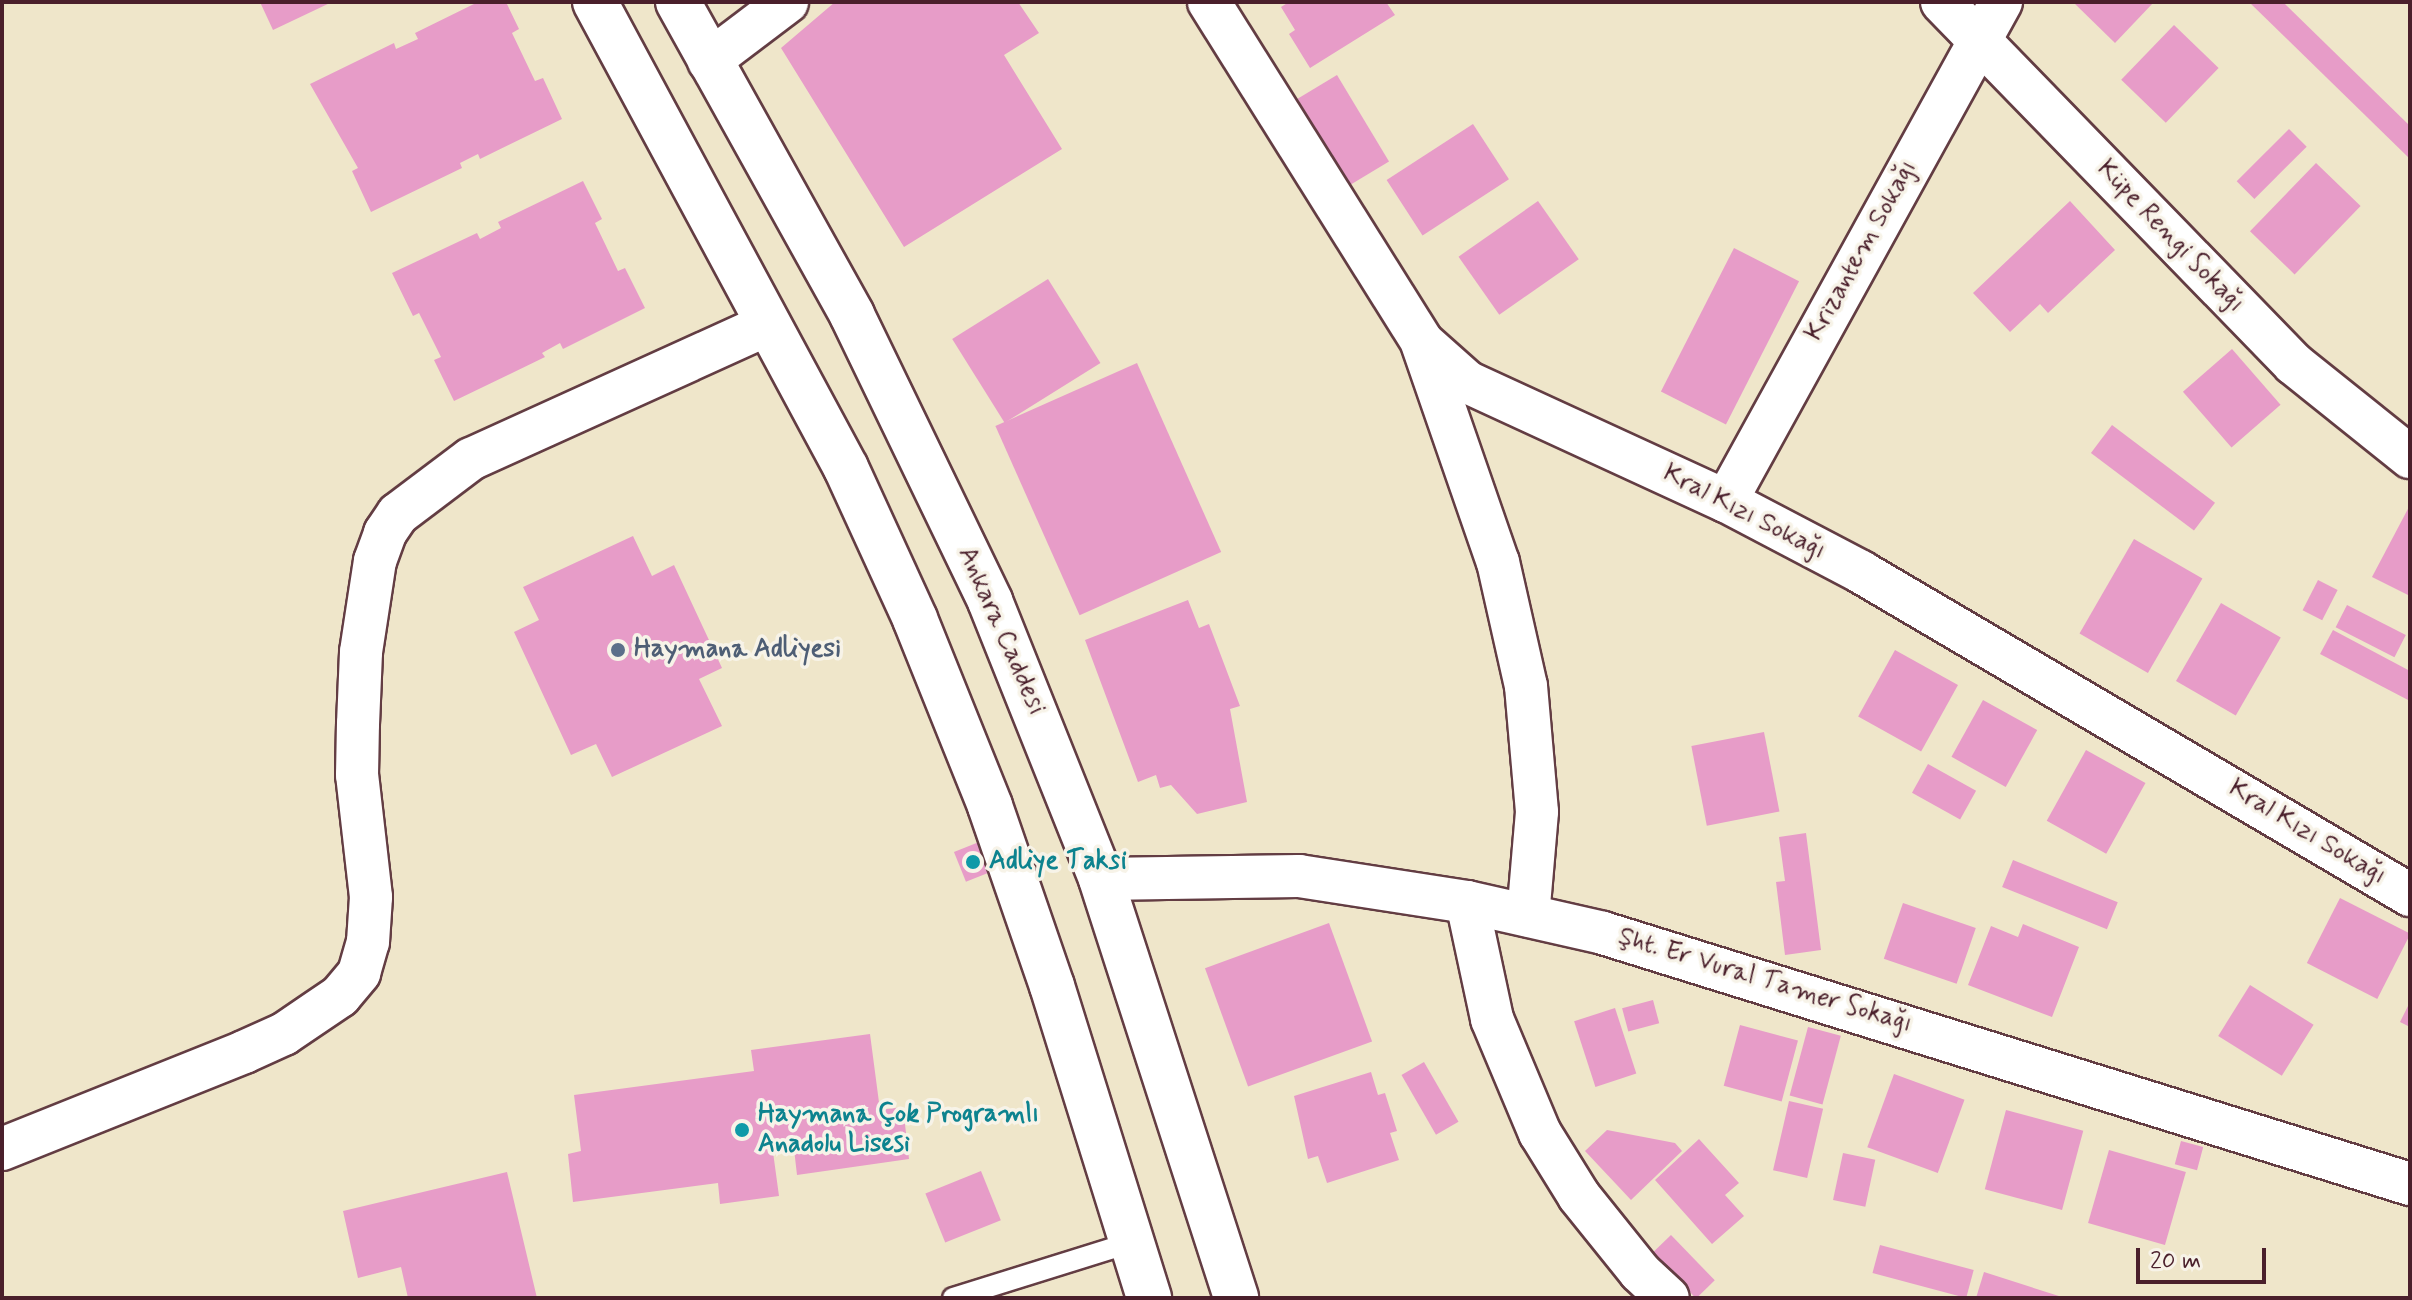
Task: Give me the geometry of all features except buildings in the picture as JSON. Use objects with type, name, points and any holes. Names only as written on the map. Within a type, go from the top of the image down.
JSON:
[{"type":"main road","points":[[595,2],[846,468],[915,619],[990,806],[1149,1298]]},
{"type":"main road","name":"Ankara Caddesi","points":[[678,2],[852,315],[990,601],[1101,879],[1236,1298]]},
{"type":"street","points":[[709,61],[787,2]]},
{"type":"street","name":"Kral Kızı Sokağı","points":[[1209,2],[1422,342],[1467,382],[1726,501],[1861,572],[2103,711],[2410,895]]},
{"type":"street","name":"Küpe Rengi Sokağı","points":[[1942,2],[2294,364],[2410,457]]},
{"type":"street","name":"Krizantem Sokağı","points":[[1726,501],[1977,39],[2001,2]]},
{"type":"street","points":[[2,1149],[271,1040],[340,996],[359,973],[368,942],[371,897],[357,775],[361,652],[375,561],[385,533],[398,514],[471,459],[769,324]]},
{"type":"street","points":[[1422,342],[1498,562],[1526,686],[1537,812],[1528,916]]},
{"type":"street","name":"Şht. Er Vural Tamer Sokağı","points":[[1101,879],[1299,876],[1467,902],[1528,916],[1757,977],[2410,1184]]},
{"type":"street","points":[[1467,902],[1492,1019],[1540,1133],[1579,1196],[1640,1272],[1668,1298]]},
{"type":"lane","points":[[953,1298],[1133,1242]]},
{"type":"place","name":"Haymana Adliyesi","points":[[618,650]]},
{"type":"place","name":"Adliye Taksi","points":[[973,862]]},
{"type":"place","name":"Haymana Çok Programlı Anadolu Lisesi","points":[[742,1130]]}]
